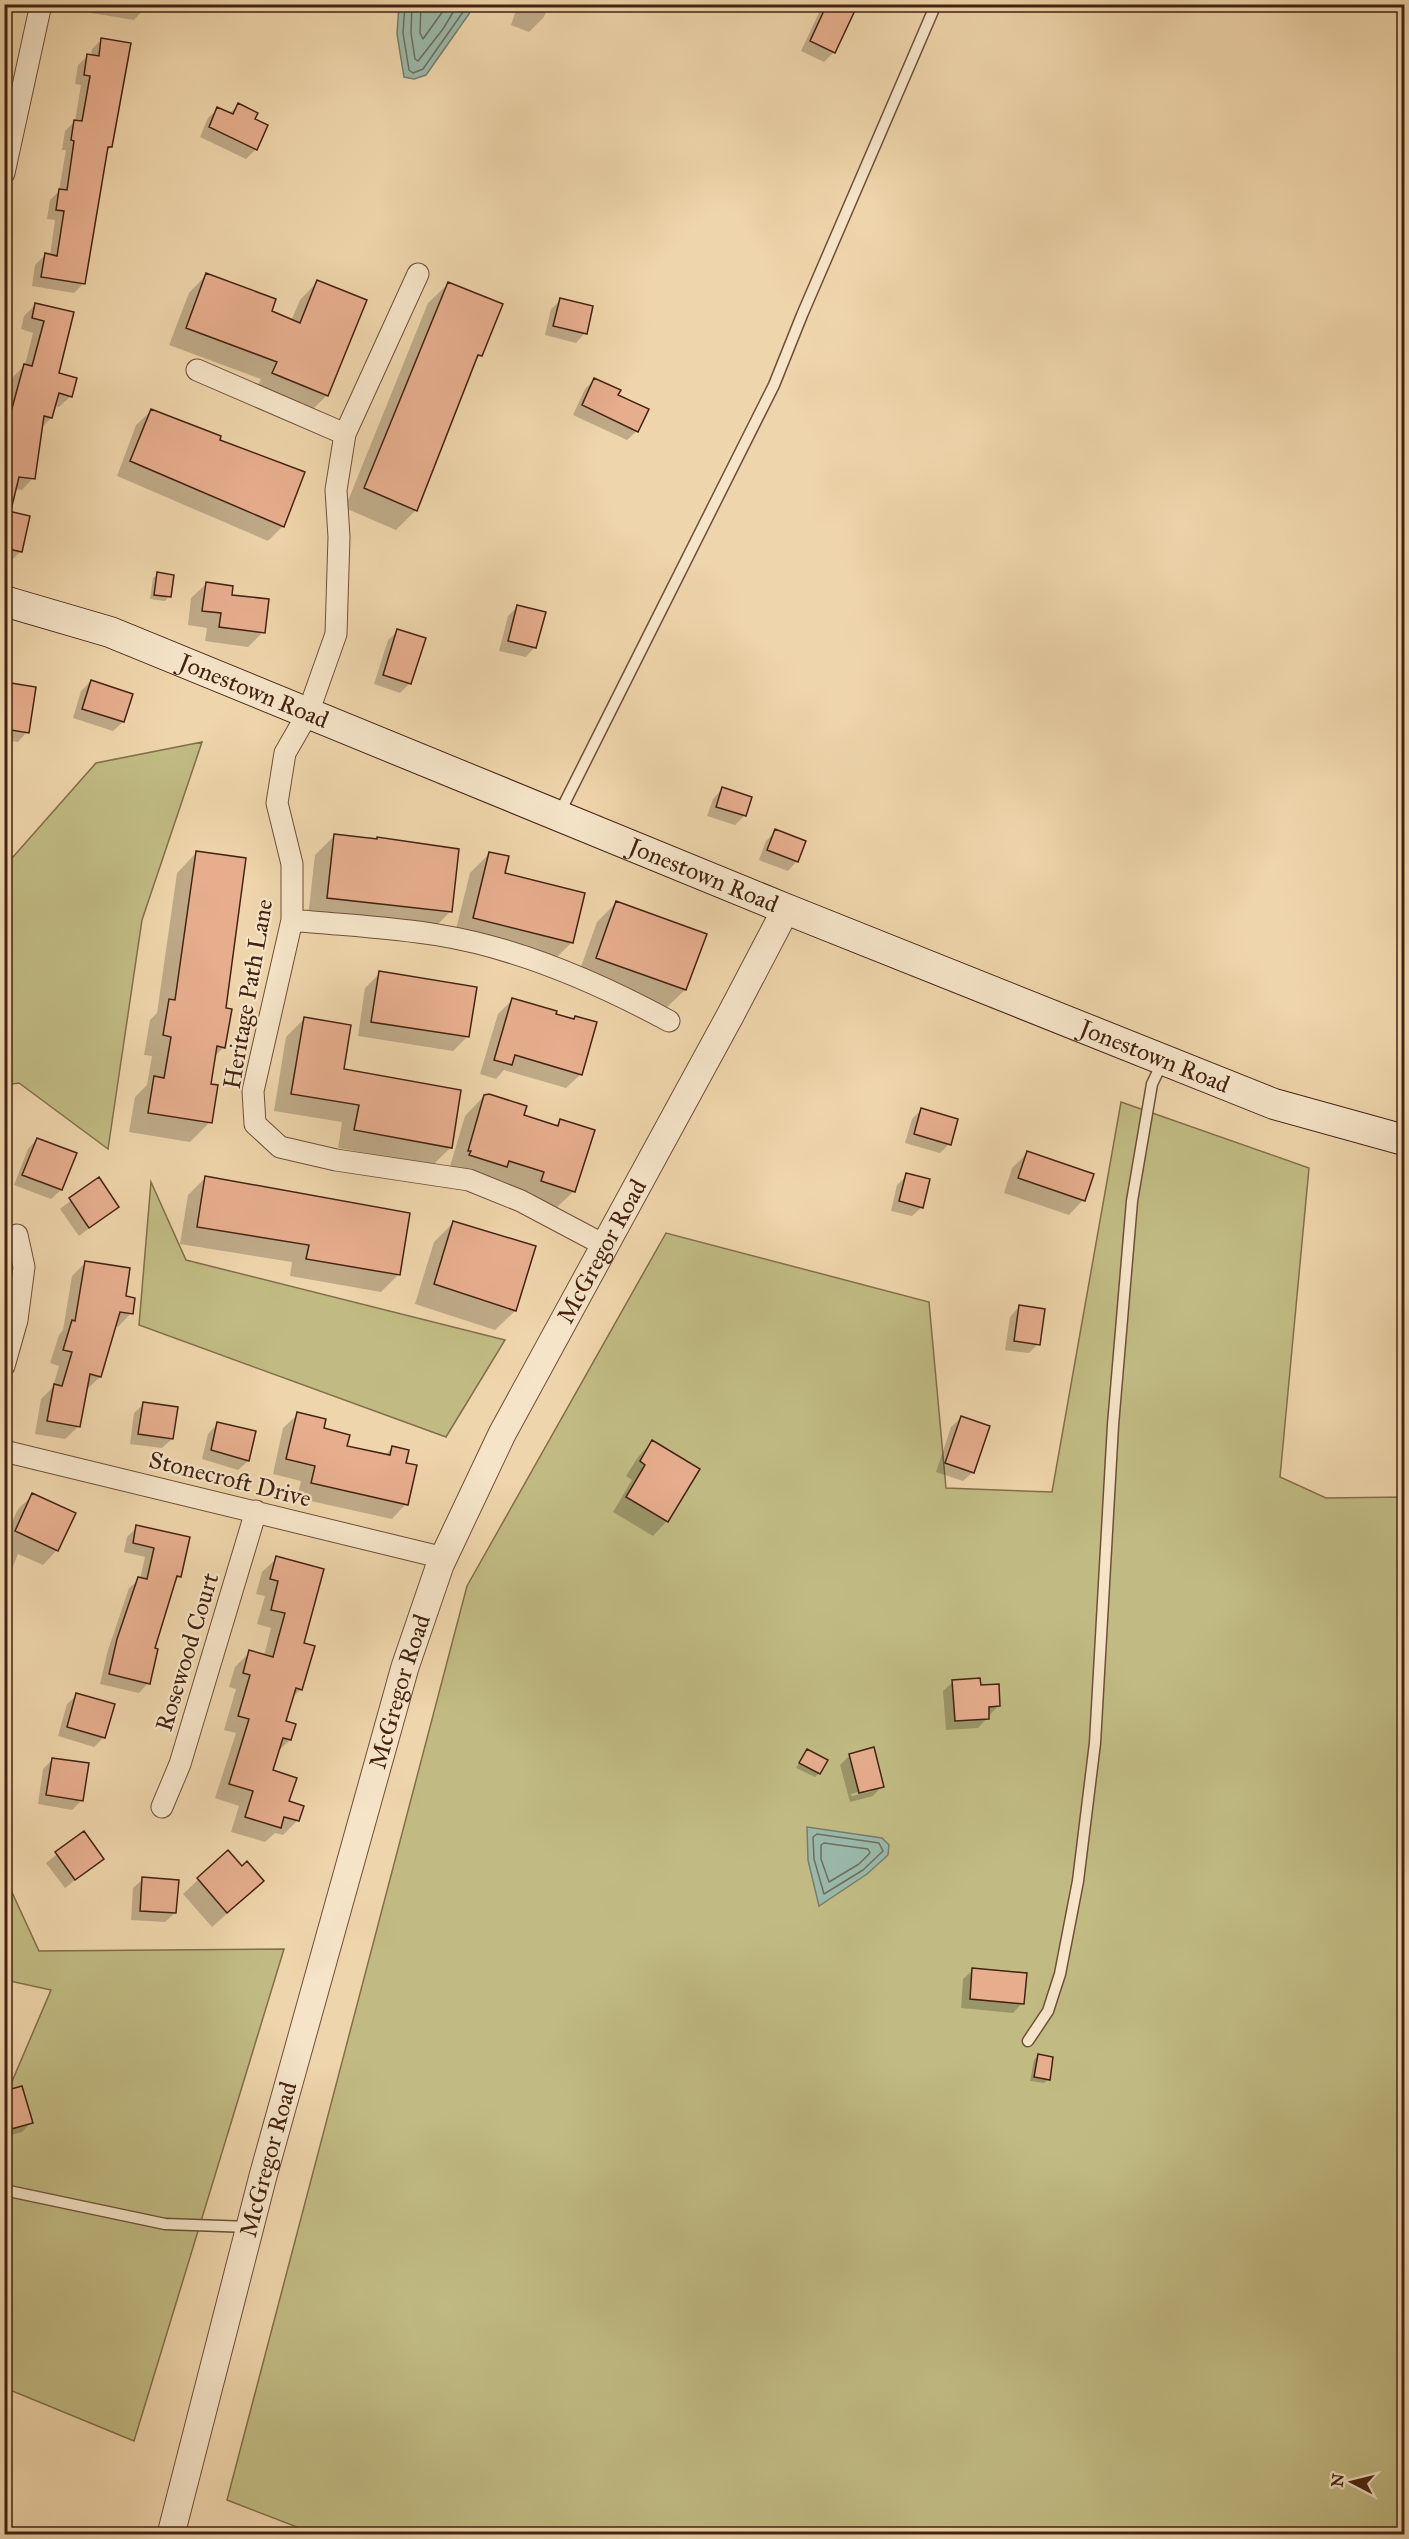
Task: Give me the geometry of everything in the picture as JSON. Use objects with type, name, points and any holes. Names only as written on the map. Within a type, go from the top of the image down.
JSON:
[{"type":"main road","name":"Jonestown Road","points":[[4,601],[110,632],[786,909],[1274,1104],[1404,1140]]},
{"type":"street","points":[[4,173],[12,108],[41,4]]},
{"type":"street","name":"Heritage Path Lane","points":[[418,274],[345,434],[336,490],[339,537],[336,634],[308,713],[285,753],[277,803],[292,864],[292,920],[253,1091],[255,1125],[280,1147],[336,1160],[469,1180],[521,1201],[604,1245]]},
{"type":"street","points":[[197,370],[345,434]]},
{"type":"street","name":"McGregor Road","points":[[171,2535],[250,2227],[405,1667],[444,1558],[502,1434],[786,909]]},
{"type":"street","points":[[292,920],[439,935],[536,960],[632,1001],[669,1021]]},
{"type":"street","points":[[4,1366],[18,1320],[24,1267],[17,1235]]},
{"type":"street","name":"Stonecroft Drive","points":[[4,1451],[444,1558]]},
{"type":"street","name":"Rosewood Court","points":[[162,1806],[180,1764],[256,1511]]},
{"type":"lane","points":[[558,814],[774,385],[936,4]]},
{"type":"lane","points":[[1028,2041],[1048,2011],[1060,1974],[1078,1881],[1095,1743],[1113,1425],[1132,1201],[1152,1084],[1163,1060]]},
{"type":"lane","points":[[4,2190],[165,2224],[250,2227]]},
{"type":"shaded area","points":[[202,742],[142,920],[108,1149],[19,1083],[5,1085],[5,866],[96,763]]},
{"type":"shaded area","points":[[1121,1102],[1309,1168],[1280,1477],[1326,1498],[1404,1497],[1404,2534],[315,2534],[227,2500],[467,1586],[666,1233],[929,1302],[946,1488],[1052,1492]]},
{"type":"shaded area","points":[[151,1182],[186,1260],[505,1340],[446,1437],[139,1325]]},
{"type":"shaded area","points":[[4,1875],[39,1951],[284,1949],[134,2441],[5,2388],[5,2098],[51,1990],[5,1980]]},
{"type":"water","points":[[399,5],[472,5],[469,14],[426,75],[414,79],[404,77],[397,34]]},
{"type":"water","points":[[807,1827],[882,1838],[889,1845],[888,1855],[867,1874],[819,1906],[808,1860]]},
{"type":"building","points":[[827,4],[858,4],[835,53],[810,41]]},
{"type":"building","points":[[101,38],[131,43],[112,147],[108,147],[85,284],[41,277],[45,253],[57,256],[64,211],[56,210],[59,189],[67,190],[74,141],[71,140],[74,120],[82,121],[90,76],[84,75],[87,54],[99,56]]},
{"type":"building","points":[[238,103],[258,113],[255,119],[268,125],[257,150],[209,127],[217,107],[233,114]]},
{"type":"building","points":[[206,273],[276,299],[272,311],[300,323],[317,280],[367,300],[328,396],[272,373],[277,362],[186,328]]},
{"type":"building","points":[[448,282],[503,304],[482,356],[478,355],[417,511],[364,488]]},
{"type":"building","points":[[560,298],[593,306],[587,334],[553,326]]},
{"type":"building","points":[[35,303],[74,312],[59,373],[77,378],[72,397],[59,393],[52,418],[44,416],[35,479],[19,477],[11,510],[4,509],[5,434],[24,364],[32,366],[44,321],[32,318]]},
{"type":"building","points":[[594,378],[621,390],[618,395],[649,409],[638,432],[582,405]]},
{"type":"building","points":[[151,409],[221,436],[220,440],[305,472],[284,527],[130,461]]},
{"type":"building","points":[[4,510],[30,516],[22,552],[4,548]]},
{"type":"building","points":[[157,572],[174,575],[171,597],[154,595]]},
{"type":"building","points":[[206,582],[233,586],[232,595],[269,599],[265,633],[219,627],[221,613],[202,611]]},
{"type":"building","points":[[517,605],[546,612],[536,648],[508,641]]},
{"type":"building","points":[[397,629],[426,638],[411,684],[383,675]]},
{"type":"building","points":[[91,680],[133,694],[124,722],[82,709]]},
{"type":"building","points":[[11,683],[36,687],[29,733],[4,729]]},
{"type":"building","points":[[722,787],[752,797],[746,816],[716,807]]},
{"type":"building","points":[[775,829],[806,841],[798,862],[767,850]]},
{"type":"building","points":[[334,834],[377,839],[377,837],[459,849],[452,912],[327,898]]},
{"type":"building","points":[[196,851],[246,858],[226,1008],[232,1009],[225,1048],[217,1046],[211,1084],[218,1085],[212,1123],[148,1113],[154,1076],[164,1078],[171,1037],[163,1035],[169,999],[175,1000]]},
{"type":"building","points":[[489,852],[509,856],[505,873],[585,893],[573,943],[473,918]]},
{"type":"building","points":[[616,901],[707,934],[686,990],[596,958]]},
{"type":"building","points":[[379,971],[477,987],[469,1037],[371,1022]]},
{"type":"building","points":[[512,998],[557,1011],[556,1014],[597,1022],[582,1075],[515,1055],[512,1065],[494,1060]]},
{"type":"building","points":[[304,1017],[351,1025],[344,1069],[461,1090],[452,1148],[354,1130],[359,1105],[291,1094]]},
{"type":"building","points":[[489,1094],[527,1106],[524,1115],[558,1126],[560,1119],[595,1130],[575,1192],[541,1181],[544,1172],[509,1161],[507,1167],[469,1155],[471,1151],[468,1151],[484,1095]]},
{"type":"building","points":[[921,1108],[958,1119],[951,1145],[914,1134]]},
{"type":"building","points":[[37,1138],[77,1153],[62,1190],[22,1175]]},
{"type":"building","points":[[1027,1151],[1094,1174],[1085,1201],[1018,1178]]},
{"type":"building","points":[[906,1173],[930,1179],[923,1208],[899,1201]]},
{"type":"building","points":[[205,1176],[410,1213],[400,1275],[306,1259],[309,1245],[197,1227]]},
{"type":"building","points":[[99,1177],[119,1207],[89,1228],[69,1198]]},
{"type":"building","points":[[453,1221],[536,1246],[516,1311],[434,1284]]},
{"type":"building","points":[[85,1261],[130,1268],[126,1296],[135,1298],[133,1314],[120,1312],[101,1377],[90,1374],[80,1427],[47,1421],[54,1384],[62,1386],[72,1352],[63,1350],[72,1320],[75,1321]]},
{"type":"building","points":[[1019,1305],[1045,1309],[1040,1345],[1014,1341]]},
{"type":"building","points":[[143,1402],[178,1407],[173,1439],[138,1434]]},
{"type":"building","points":[[297,1412],[326,1419],[324,1428],[350,1435],[347,1446],[390,1455],[392,1446],[409,1450],[406,1463],[417,1465],[408,1505],[311,1483],[315,1466],[286,1459]]},
{"type":"building","points":[[961,1416],[990,1426],[974,1473],[945,1463]]},
{"type":"building","points":[[217,1422],[256,1431],[249,1461],[211,1450]]},
{"type":"building","points":[[652,1440],[700,1469],[668,1522],[626,1497],[645,1465],[640,1461]]},
{"type":"building","points":[[32,1493],[76,1513],[58,1551],[15,1531]]},
{"type":"building","points":[[136,1525],[190,1537],[181,1577],[177,1576],[155,1648],[158,1649],[150,1684],[109,1674],[117,1639],[138,1577],[147,1579],[154,1548],[133,1543]]},
{"type":"building","points":[[276,1556],[324,1569],[304,1643],[315,1646],[302,1690],[296,1688],[286,1721],[296,1724],[291,1740],[283,1738],[273,1770],[297,1778],[289,1801],[304,1806],[299,1821],[284,1817],[281,1828],[245,1817],[253,1791],[229,1784],[249,1719],[238,1716],[250,1675],[243,1673],[249,1650],[273,1657],[285,1613],[271,1610],[278,1581],[270,1579]]},
{"type":"building","points":[[980,1678],[981,1685],[999,1684],[1000,1706],[989,1707],[989,1719],[955,1721],[952,1680]]},
{"type":"building","points":[[76,1693],[115,1704],[105,1738],[67,1727]]},
{"type":"building","points":[[874,1747],[884,1787],[859,1793],[849,1754]]},
{"type":"building","points":[[807,1749],[828,1760],[820,1774],[799,1763]]},
{"type":"building","points":[[52,1758],[89,1763],[83,1801],[46,1795]]},
{"type":"building","points":[[84,1831],[104,1859],[75,1880],[55,1852]]},
{"type":"building","points":[[228,1850],[242,1866],[247,1861],[264,1881],[227,1913],[197,1878]]},
{"type":"building","points":[[142,1877],[179,1880],[176,1913],[140,1911]]},
{"type":"building","points":[[972,1968],[1027,1973],[1024,2004],[970,1999]]},
{"type":"building","points":[[1038,2054],[1053,2057],[1050,2080],[1034,2077]]},
{"type":"building","points":[[22,2086],[33,2123],[4,2131],[4,2091]]}]
